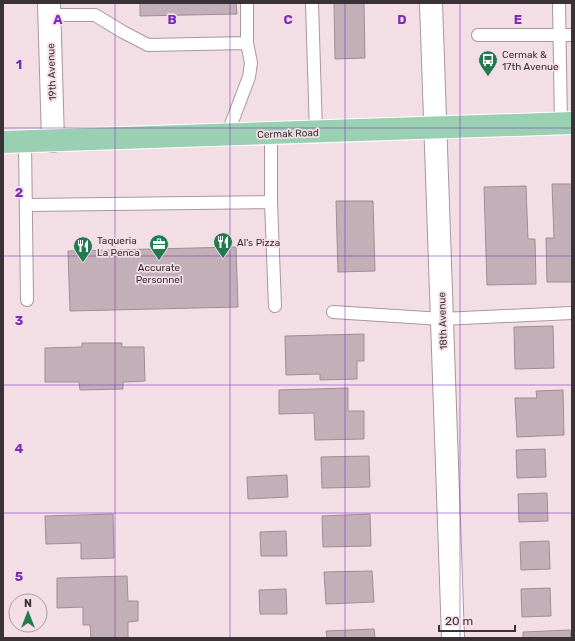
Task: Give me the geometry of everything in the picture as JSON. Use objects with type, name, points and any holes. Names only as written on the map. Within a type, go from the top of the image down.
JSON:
[{"type":"main road","name":"Cermak Road","points":[[3,142],[566,123]]},
{"type":"street","name":"18th Avenue","points":[[431,3],[453,638]]},
{"type":"street","name":"19th Avenue","points":[[50,9],[53,141]]},
{"type":"lane","points":[[227,135],[249,77],[251,63],[247,43],[247,3]]},
{"type":"lane","points":[[312,3],[316,132]]},
{"type":"lane","points":[[559,3],[566,123]]},
{"type":"lane","points":[[50,9],[95,15],[148,45],[247,43]]},
{"type":"lane","points":[[478,35],[572,35]]},
{"type":"lane","points":[[271,134],[271,202],[275,306]]},
{"type":"lane","points":[[25,142],[27,300]]},
{"type":"lane","points":[[26,205],[271,202]]},
{"type":"lane","points":[[332,312],[442,319],[572,313]]},
{"type":"building","points":[[140,3],[236,3],[237,14],[140,16]]},
{"type":"building","points":[[334,3],[364,3],[365,58],[335,59]]},
{"type":"building","points":[[552,184],[572,184],[572,282],[547,282],[546,238],[554,238]]},
{"type":"building","points":[[526,186],[528,239],[535,239],[536,284],[487,285],[484,187]]},
{"type":"building","points":[[336,201],[373,201],[375,271],[338,272]]},
{"type":"building","points":[[236,247],[238,307],[70,311],[68,251]]},
{"type":"building","points":[[553,326],[554,368],[515,369],[514,327]]},
{"type":"building","points":[[364,334],[364,361],[357,361],[357,379],[320,380],[320,374],[286,375],[285,336]]},
{"type":"building","points":[[82,343],[122,343],[122,347],[144,347],[145,381],[123,382],[123,389],[80,390],[79,382],[45,382],[45,348],[82,347]]},
{"type":"building","points":[[348,388],[348,411],[364,411],[364,439],[315,440],[314,413],[279,414],[279,390]]},
{"type":"building","points":[[563,390],[564,435],[517,437],[515,398],[537,398],[536,391]]},
{"type":"building","points":[[545,449],[546,477],[517,478],[516,450]]},
{"type":"building","points":[[369,456],[370,487],[322,488],[321,457]]},
{"type":"building","points":[[287,475],[288,497],[248,499],[247,477]]},
{"type":"building","points":[[547,493],[548,521],[519,522],[518,494]]},
{"type":"building","points":[[113,514],[114,558],[81,559],[81,543],[46,544],[45,516]]},
{"type":"building","points":[[370,514],[371,546],[323,547],[322,516]]},
{"type":"building","points":[[286,531],[287,556],[261,556],[260,532]]},
{"type":"building","points":[[549,541],[550,569],[521,570],[520,542]]},
{"type":"building","points":[[372,571],[374,602],[326,604],[324,572]]},
{"type":"building","points":[[127,576],[128,601],[138,601],[138,621],[128,622],[128,638],[91,638],[90,625],[83,625],[83,607],[57,608],[57,578]]},
{"type":"building","points":[[550,588],[551,616],[522,617],[521,589]]},
{"type":"building","points":[[286,589],[287,614],[260,614],[259,590]]},
{"type":"building","points":[[374,629],[375,638],[327,638],[326,631]]},
{"type":"building","points":[[570,630],[571,638],[523,638],[523,632]]},
{"type":"place","name":"Cermak & 17th Avenue","points":[[488,77]]},
{"type":"place","name":"Al's Pizza","points":[[223,259]]},
{"type":"place","name":"Accurate Personnel","points":[[159,261]]},
{"type":"place","name":"Taqueria La Penca","points":[[83,263]]}]
